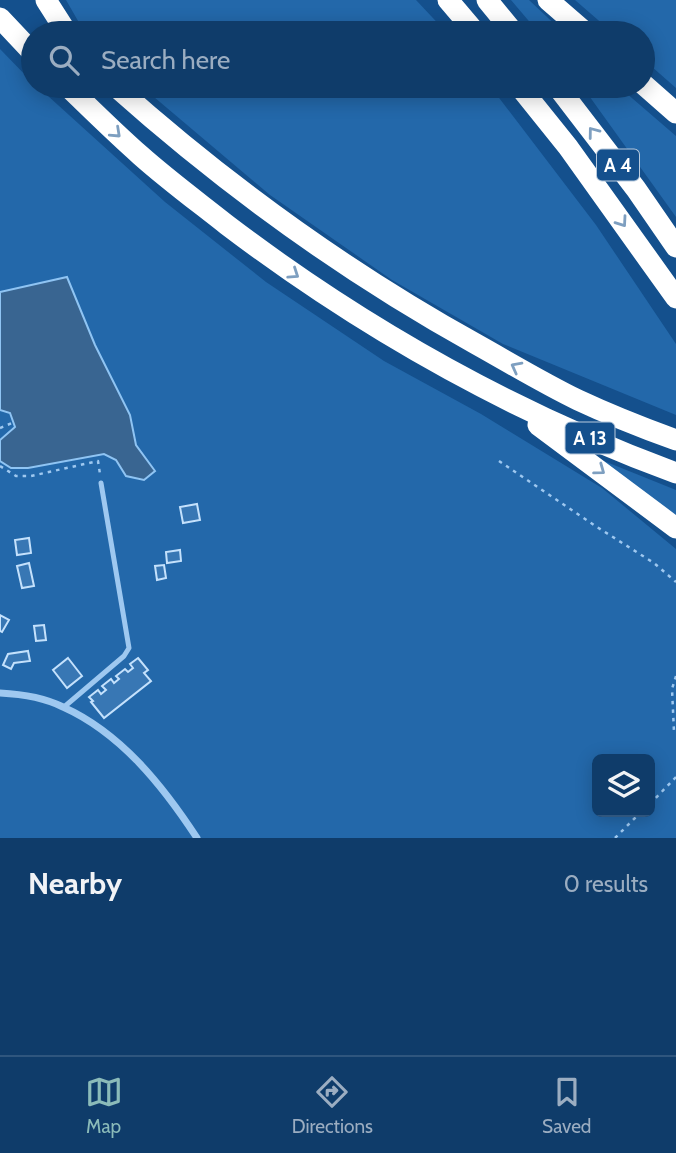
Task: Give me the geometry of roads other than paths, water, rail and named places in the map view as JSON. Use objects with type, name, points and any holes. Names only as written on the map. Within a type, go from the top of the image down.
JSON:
[{"type":"highway","points":[[46,0],[59,21]]},
{"type":"highway","points":[[448,0],[466,21]]},
{"type":"highway","points":[[487,0],[504,21]]},
{"type":"highway","points":[[548,0],[572,21]]},
{"type":"highway","points":[[0,18],[21,40]]},
{"type":"highway","points":[[655,95],[676,114]]},
{"type":"highway","points":[[80,98],[140,155],[274,260],[367,322],[506,400],[676,528]]},
{"type":"highway","points":[[130,98],[259,205],[390,295],[576,399],[676,440]]},
{"type":"highway","name":"A 4","points":[[529,98],[568,147],[676,298]]},
{"type":"highway","name":"A 4","points":[[566,98],[636,189],[676,247]]},
{"type":"highway","name":"A 13","points":[[506,400],[637,459],[676,473]]},
{"type":"street","points":[[0,693],[47,701],[64,707],[122,745],[163,789],[197,838]]},
{"type":"lane","points":[[64,707],[124,656],[129,648],[101,483]]}]
